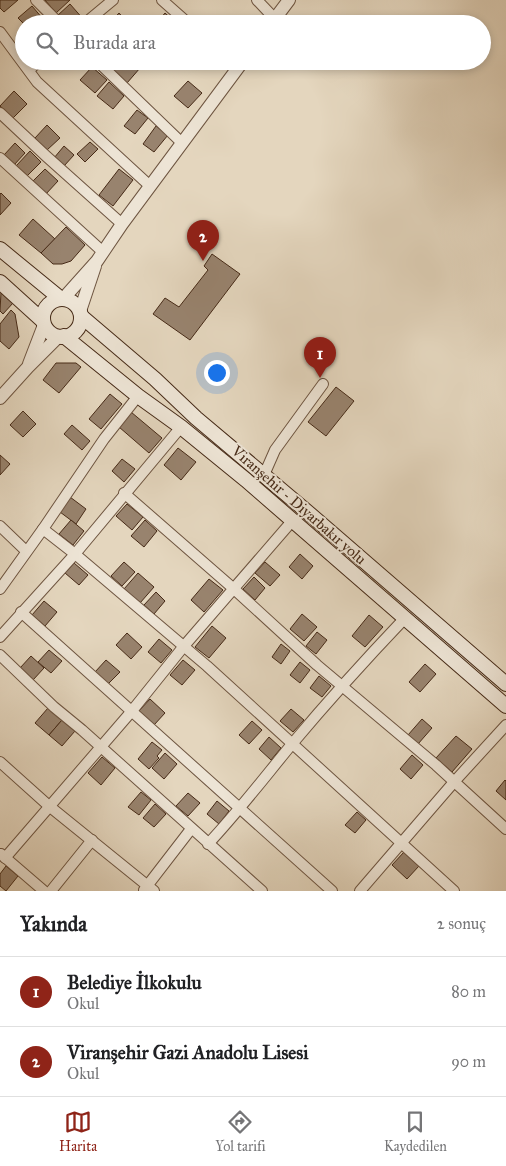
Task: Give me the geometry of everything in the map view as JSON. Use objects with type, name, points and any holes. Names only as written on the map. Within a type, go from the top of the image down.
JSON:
[{"type":"main road","points":[[0,249],[62,298],[73,302],[80,313],[79,327],[75,332],[62,336],[50,332],[44,323],[0,282]]},
{"type":"main road","points":[[44,323],[43,315],[47,306],[51,302],[62,298]]},
{"type":"main road","name":"Viranşehir - Diyarbakır yolu","points":[[80,313],[196,418],[506,684]]},
{"type":"main road","name":"Viranşehir - Diyarbakır yolu","points":[[62,336],[181,427],[293,520],[506,706]]},
{"type":"street","points":[[36,0],[51,15]]},
{"type":"street","points":[[95,15],[113,0]]},
{"type":"street","points":[[162,0],[178,15]]},
{"type":"street","points":[[257,0],[268,15]]},
{"type":"street","points":[[278,15],[289,0]]},
{"type":"street","points":[[0,32],[15,52]]},
{"type":"street","points":[[28,70],[37,82],[150,186]]},
{"type":"street","points":[[106,70],[182,143]]},
{"type":"street","points":[[62,298],[100,257],[233,70]]},
{"type":"street","points":[[0,113],[122,224]]},
{"type":"street","points":[[0,158],[100,257]]},
{"type":"street","points":[[80,313],[100,257]]},
{"type":"street","points":[[28,367],[44,323]]},
{"type":"street","points":[[0,398],[28,367],[62,336]]},
{"type":"street","points":[[264,475],[275,450],[322,384]]},
{"type":"street","points":[[0,589],[43,530],[104,439],[138,396]]},
{"type":"street","points":[[0,637],[75,554],[181,427]]},
{"type":"street","points":[[124,493],[506,829]]},
{"type":"street","points":[[44,891],[2,855],[50,806],[293,520]]},
{"type":"street","points":[[0,526],[26,551]]},
{"type":"street","points":[[43,530],[75,554],[184,646],[454,891]]},
{"type":"street","points":[[22,612],[332,891]]},
{"type":"street","points":[[208,844],[240,809],[342,686],[405,618]]},
{"type":"street","points":[[0,655],[54,707],[262,891]]},
{"type":"street","points":[[360,891],[506,725]]},
{"type":"street","points":[[0,762],[148,889],[191,829]]},
{"type":"street","points":[[51,891],[92,840]]},
{"type":"building","points":[[0,0],[18,0],[4,12],[0,8]]},
{"type":"building","points":[[45,0],[70,0],[56,13]]},
{"type":"building","points":[[70,4],[80,15],[58,15]]},
{"type":"building","points":[[32,6],[40,15],[22,15]]},
{"type":"building","points":[[89,70],[95,70],[107,80],[95,93],[80,80]]},
{"type":"building","points":[[115,70],[138,70],[127,83]]},
{"type":"building","points":[[188,81],[202,93],[188,108],[174,96]]},
{"type":"building","points":[[109,82],[124,96],[113,109],[97,96]]},
{"type":"building","points":[[14,91],[27,104],[13,118],[0,106]]},
{"type":"building","points":[[137,110],[148,118],[135,134],[124,126]]},
{"type":"building","points":[[47,125],[60,138],[47,150],[35,138]]},
{"type":"building","points":[[156,126],[168,135],[154,152],[143,144]]},
{"type":"building","points":[[90,142],[98,149],[85,162],[77,154]]},
{"type":"building","points":[[15,143],[25,153],[14,165],[4,155]]},
{"type":"building","points":[[64,146],[74,155],[64,166],[54,158]]},
{"type":"building","points":[[30,151],[41,162],[27,176],[16,166]]},
{"type":"building","points":[[45,169],[58,181],[45,195],[32,182]]},
{"type":"building","points":[[119,169],[133,180],[113,206],[99,195]]},
{"type":"building","points":[[0,194],[11,203],[0,215]]},
{"type":"building","points":[[33,219],[55,239],[41,253],[19,235]]},
{"type":"building","points":[[66,227],[85,245],[71,261],[53,264],[41,253]]},
{"type":"building","points":[[212,254],[240,274],[190,340],[153,314],[165,298],[179,307],[208,270],[204,266]]},
{"type":"building","points":[[1,292],[13,303],[3,314],[0,311]]},
{"type":"building","points":[[11,310],[15,314],[19,337],[9,349],[0,341],[0,324]]},
{"type":"building","points":[[56,363],[76,363],[81,367],[59,393],[43,380]]},
{"type":"building","points":[[336,387],[354,401],[326,436],[308,422]]},
{"type":"building","points":[[110,394],[122,404],[101,429],[89,419]]},
{"type":"building","points":[[23,411],[36,424],[23,437],[10,425]]},
{"type":"building","points":[[131,412],[162,438],[149,453],[119,427]]},
{"type":"building","points":[[72,425],[90,441],[82,450],[64,434]]},
{"type":"building","points":[[178,448],[196,462],[181,480],[164,465]]},
{"type":"building","points":[[0,455],[10,464],[0,475]]},
{"type":"building","points":[[122,459],[135,469],[124,482],[112,471]]},
{"type":"building","points":[[70,497],[86,509],[76,524],[60,512]]},
{"type":"building","points":[[127,504],[143,517],[132,530],[116,516]]},
{"type":"building","points":[[71,520],[84,531],[73,545],[59,534]]},
{"type":"building","points":[[145,520],[157,531],[144,547],[131,536]]},
{"type":"building","points":[[300,554],[313,566],[302,579],[289,567]]},
{"type":"building","points":[[124,562],[135,572],[122,586],[111,576]]},
{"type":"building","points":[[265,562],[280,575],[270,586],[255,573]]},
{"type":"building","points":[[74,563],[88,575],[79,585],[65,573]]},
{"type":"building","points":[[138,573],[154,587],[140,603],[124,589]]},
{"type":"building","points":[[254,577],[265,588],[255,600],[243,589]]},
{"type":"building","points":[[209,579],[223,590],[204,612],[191,600]]},
{"type":"building","points":[[156,592],[165,601],[154,614],[144,605]]},
{"type":"building","points":[[44,601],[57,612],[45,626],[32,615]]},
{"type":"building","points":[[302,614],[317,627],[304,641],[290,629]]},
{"type":"building","points":[[369,615],[383,627],[365,647],[352,636]]},
{"type":"building","points":[[212,626],[226,638],[209,658],[195,647]]},
{"type":"building","points":[[317,632],[327,640],[316,654],[306,646]]},
{"type":"building","points":[[127,633],[142,647],[131,659],[116,645]]},
{"type":"building","points":[[159,639],[172,650],[161,663],[148,652]]},
{"type":"building","points":[[281,644],[290,651],[281,664],[272,657]]},
{"type":"building","points":[[49,650],[62,661],[51,673],[38,662]]},
{"type":"building","points":[[31,656],[44,668],[33,680],[20,668]]},
{"type":"building","points":[[106,660],[120,672],[108,684],[95,672]]},
{"type":"building","points":[[183,660],[195,670],[182,685],[170,675]]},
{"type":"building","points":[[300,662],[310,670],[300,683],[290,675]]},
{"type":"building","points":[[425,664],[436,674],[420,692],[409,682]]},
{"type":"building","points":[[319,676],[331,686],[322,697],[310,688]]},
{"type":"building","points":[[150,699],[165,713],[154,725],[138,712]]},
{"type":"building","points":[[48,708],[62,720],[49,735],[35,723]]},
{"type":"building","points":[[291,709],[304,720],[293,732],[280,721]]},
{"type":"building","points":[[422,719],[432,728],[418,744],[408,735]]},
{"type":"building","points":[[62,720],[75,731],[62,746],[49,735]]},
{"type":"building","points":[[252,721],[262,730],[249,744],[239,735]]},
{"type":"building","points":[[456,736],[472,749],[452,772],[436,758]]},
{"type":"building","points":[[269,737],[281,748],[271,760],[259,749]]},
{"type":"building","points":[[152,742],[162,750],[157,756],[159,758],[149,769],[138,759]]},
{"type":"building","points":[[165,753],[177,764],[164,779],[152,768]]},
{"type":"building","points":[[412,755],[423,765],[411,779],[400,769]]},
{"type":"building","points":[[102,757],[115,768],[101,785],[88,773]]},
{"type":"building","points":[[506,781],[506,800],[496,791]]},
{"type":"building","points":[[141,792],[151,800],[139,815],[128,807]]},
{"type":"building","points":[[188,793],[200,803],[188,816],[176,806]]},
{"type":"building","points":[[217,801],[229,811],[219,824],[207,814]]},
{"type":"building","points":[[155,804],[166,814],[154,827],[143,818]]},
{"type":"building","points":[[357,812],[366,820],[355,833],[345,825]]},
{"type":"building","points":[[404,852],[419,866],[407,879],[392,865]]},
{"type":"building","points":[[6,866],[18,876],[6,891],[0,886],[0,874]]},
{"type":"place","name":"Viranşehir Gazi Anadolu Lisesi","points":[[203,261]]},
{"type":"place","name":"Belediye İlkokulu","points":[[320,378]]}]
